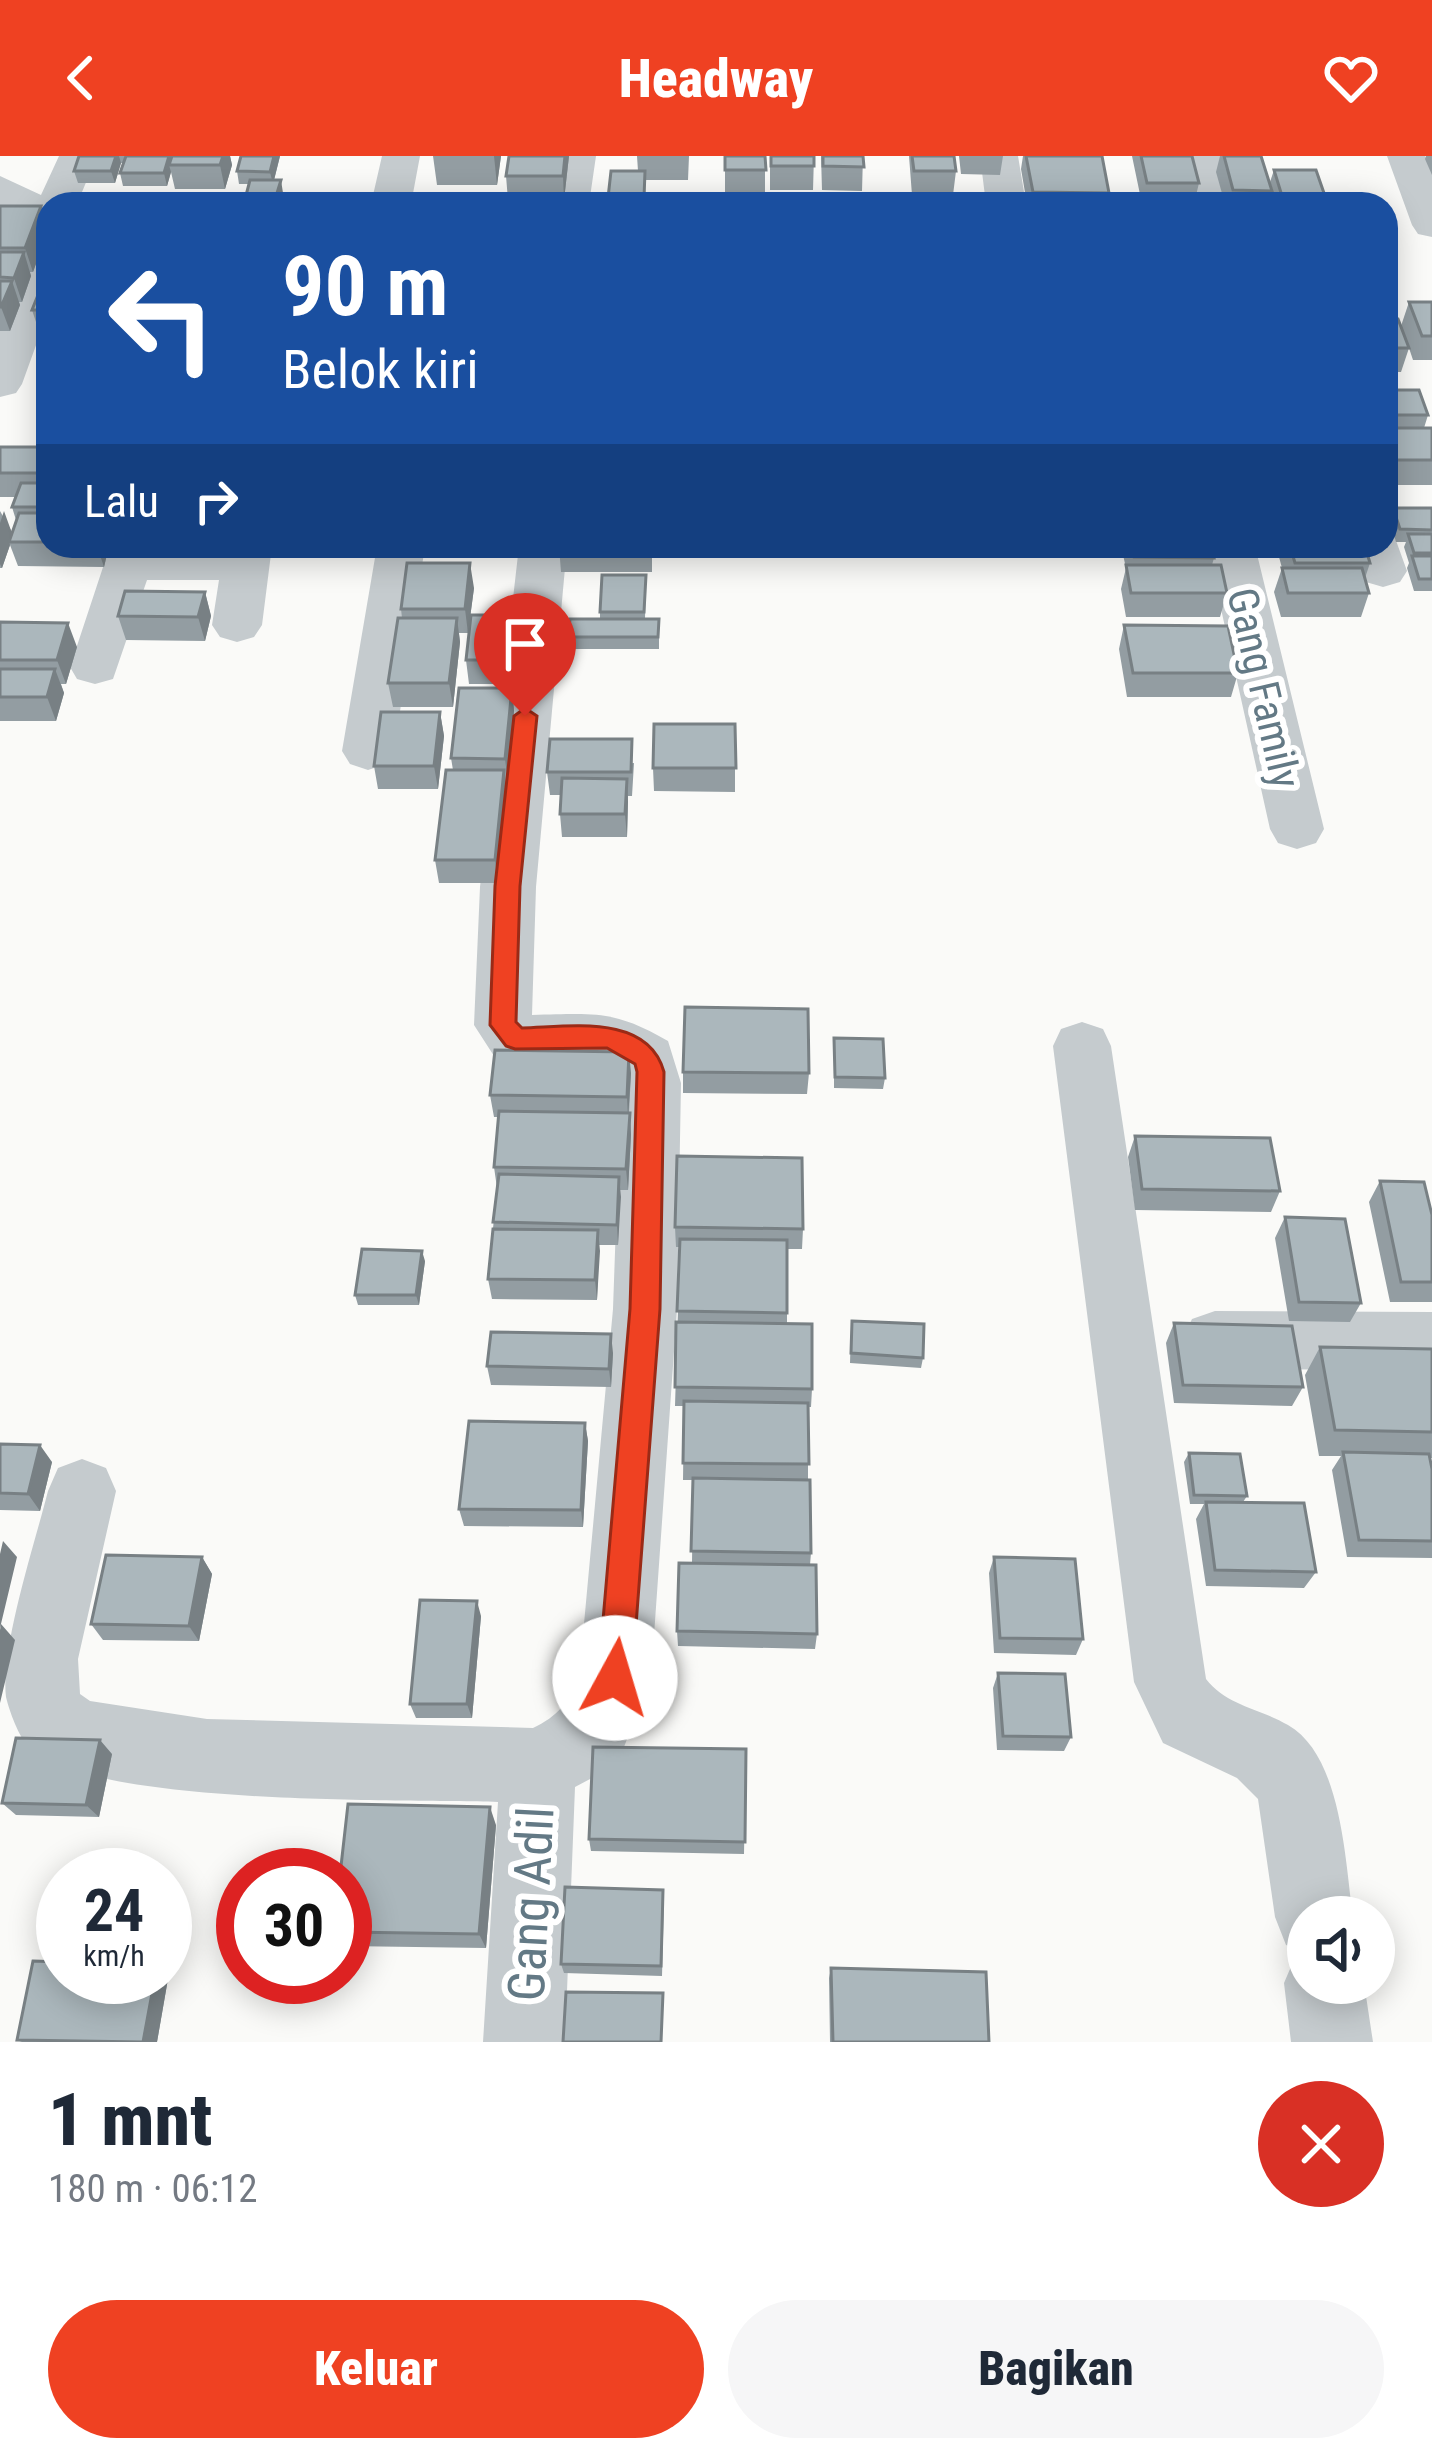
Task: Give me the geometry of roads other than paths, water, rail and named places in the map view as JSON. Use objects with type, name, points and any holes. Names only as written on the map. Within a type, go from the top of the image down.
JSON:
[{"type":"street","points":[[62,192],[78,156]]},
{"type":"street","points":[[393,192],[400,156]]},
{"type":"street","points":[[571,192],[577,156]]},
{"type":"street","points":[[999,156],[1004,192]]},
{"type":"street","points":[[1202,156],[1212,192]]},
{"type":"street","points":[[1398,229],[1432,227],[1406,156]]},
{"type":"street","points":[[0,188],[36,209]]},
{"type":"street","points":[[0,384],[36,287]]},
{"type":"street","points":[[95,667],[130,558]]},
{"type":"street","points":[[237,625],[245,558]]},
{"type":"street","points":[[368,751],[399,558]]},
{"type":"street","points":[[82,1491],[43,1659],[43,1698],[53,1720],[78,1735],[152,1751],[207,1756],[538,1766],[581,1744],[596,1726],[615,1678],[644,1331],[651,1083],[646,1058],[611,1037],[515,1039],[503,1025],[508,886],[542,558]]},
{"type":"street","name":"Gang Family","points":[[1234,558],[1297,829]]},
{"type":"street","points":[[1082,1046],[1163,1648],[1176,1702],[1191,1720],[1213,1734],[1280,1764],[1297,1803],[1311,1896]]},
{"type":"street","points":[[1119,1340],[1432,1340]]},
{"type":"street","name":"Gang Adil","points":[[524,2042],[538,1766]]},
{"type":"street","points":[[1327,2004],[1332,2042]]}]
